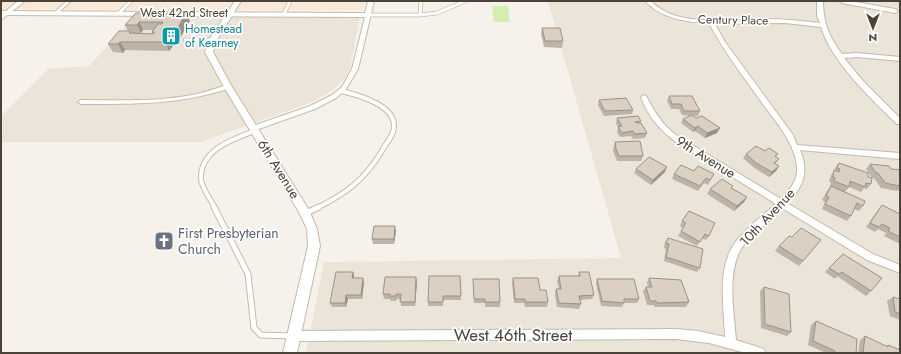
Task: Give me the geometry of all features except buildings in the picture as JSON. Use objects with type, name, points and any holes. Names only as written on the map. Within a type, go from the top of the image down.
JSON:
[{"type":"street","points":[[1,18],[4,13],[22,1]]},
{"type":"street","points":[[213,40],[238,1]]},
{"type":"street","points":[[254,130],[324,102],[341,91],[350,80],[355,69],[370,1]]},
{"type":"street","name":"Century Place","points":[[648,1],[665,13],[681,18],[710,22],[780,21],[823,25]]},
{"type":"street","points":[[820,1],[819,9],[823,25],[839,56],[865,87],[900,122]]},
{"type":"street","points":[[842,1],[895,11]]},
{"type":"street","name":"West 42nd Street","points":[[4,13],[230,13],[367,15]]},
{"type":"street","name":"10th Avenue","points":[[710,22],[722,42],[794,146],[799,157],[801,168],[800,179],[795,188],[782,203],[740,243],[735,251],[729,272],[728,283],[731,342]]},
{"type":"street","name":"6th Avenue","points":[[213,40],[209,52],[228,87],[305,213],[312,229],[314,246],[290,353]]},
{"type":"street","points":[[839,56],[857,55],[900,59]]},
{"type":"street","points":[[81,102],[161,102],[186,99],[212,93],[228,87]]},
{"type":"street","name":"9th Avenue","points":[[644,98],[653,118],[669,133],[870,258],[900,269]]},
{"type":"street","points":[[794,146],[900,156]]},
{"type":"street","name":"West 46th Street","points":[[294,336],[676,334],[701,335],[731,342],[760,353]]},
{"type":"lane","points":[[56,13],[69,1]]},
{"type":"lane","points":[[119,13],[131,1]]},
{"type":"lane","points":[[284,14],[290,1]]},
{"type":"lane","points":[[420,16],[421,1]]},
{"type":"lane","points":[[367,15],[420,16],[437,13],[466,1]]},
{"type":"lane","points":[[185,40],[213,40]]},
{"type":"lane","points":[[305,213],[329,202],[356,184],[366,175],[393,132],[393,125],[388,113],[379,104],[359,95],[341,91]]},
{"type":"lane","points":[[254,130],[232,139],[209,154],[200,171],[201,181],[248,274],[254,328],[261,336],[294,336]]},
{"type":"shaded area","points":[[1,1],[365,1],[363,10],[6,9],[1,13]]},
{"type":"shaded area","points":[[548,1],[900,1],[900,353],[306,353],[324,262],[621,258]]},
{"type":"shaded area","points":[[137,14],[360,16],[350,69],[344,79],[334,89],[315,101],[201,142],[1,142],[1,116],[48,69],[89,66]]},
{"type":"green space","points":[[492,6],[508,6],[510,22],[494,22]]},
{"type":"place","name":"Homestead of Kearney","points":[[171,36]]},
{"type":"place","name":"First Presbyterian Church","points":[[164,241]]}]
